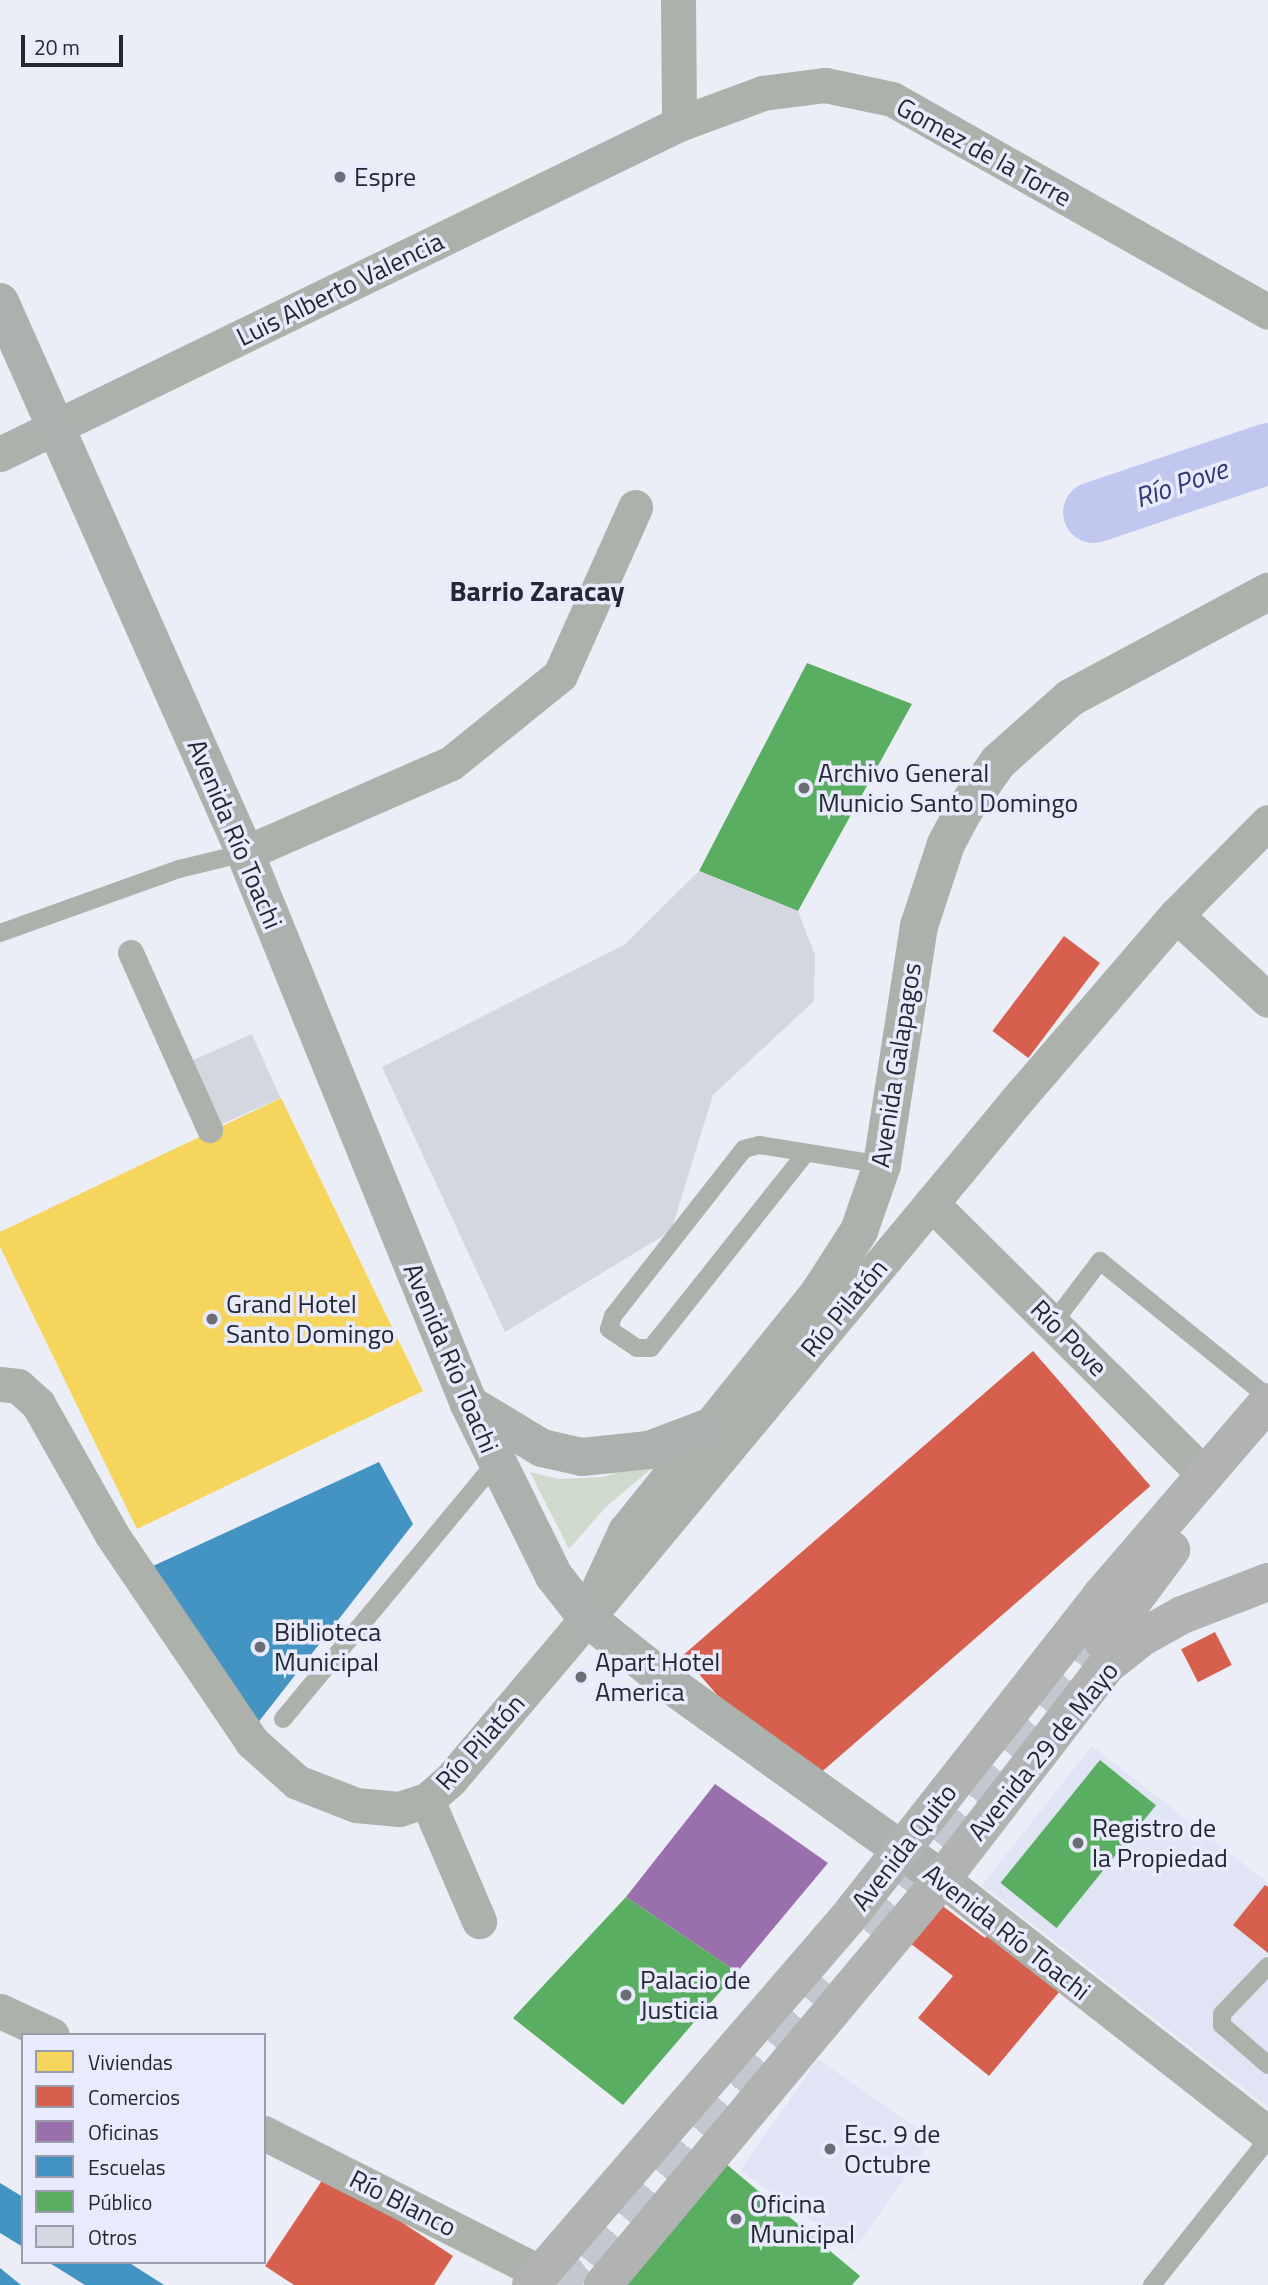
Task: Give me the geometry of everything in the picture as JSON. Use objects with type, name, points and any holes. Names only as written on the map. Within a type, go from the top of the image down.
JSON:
[{"type":"main road","name":"Avenida Río Toachi","points":[[0,302],[245,853],[495,1464],[554,1576],[587,1618],[675,1688],[942,1879]]},
{"type":"main road","name":"Avenida Quito","points":[[536,2279],[902,1851],[1100,1597],[1268,1400]]},
{"type":"main road","points":[[469,1404],[542,1448],[582,1457],[649,1450],[707,1428]]},
{"type":"main road","points":[[1268,1415],[1106,1638],[1203,1589],[1268,1569]]},
{"type":"main road","name":"Avenida 29 de Mayo","points":[[942,1879],[1106,1666],[1141,1638],[1182,1615],[1268,1582]]},
{"type":"main road","name":"Avenida Quito","points":[[603,2285],[942,1879]]},
{"type":"street","points":[[678,0],[679,124]]},
{"type":"street","name":"Gomez de la Torre","points":[[679,124],[763,93],[825,85],[892,99],[1268,312]]},
{"type":"street","name":"Luis Alberto Valencia","points":[[0,454],[679,124]]},
{"type":"street","points":[[245,853],[451,763],[560,675],[635,507]]},
{"type":"street","name":"Avenida Galapagos","points":[[587,1618],[627,1532],[707,1428],[826,1282],[859,1231],[882,1165],[919,926],[946,844],[979,787],[1017,743],[1070,698],[1214,617],[1268,592]]},
{"type":"street","name":"Río Pilatón","points":[[0,1384],[18,1386],[38,1404],[112,1535],[252,1742],[297,1782],[356,1805],[399,1809],[427,1800],[451,1779],[930,1203],[1176,915],[1268,822]]},
{"type":"street","points":[[1176,915],[1268,1000]]},
{"type":"street","points":[[131,953],[210,1130]]},
{"type":"street","name":"Río Pove","points":[[930,1203],[1205,1475]]},
{"type":"street","name":"Río Pilatón","points":[[427,1800],[479,1921]]},
{"type":"street","name":"Avenida Río Toachi","points":[[942,1879],[1268,2134]]},
{"type":"street","points":[[0,2011],[48,2033]]},
{"type":"street","name":"Río Blanco","points":[[266,2134],[536,2279]]},
{"type":"lane","points":[[0,933],[179,869],[245,853]]},
{"type":"lane","points":[[806,1153],[651,1348],[637,1348],[609,1329],[613,1316],[739,1153],[760,1145],[882,1165]]},
{"type":"lane","points":[[1053,1323],[1100,1261],[1268,1400]]},
{"type":"lane","points":[[283,1719],[495,1464]]},
{"type":"lane","points":[[1268,1966],[1222,2014],[1222,2025],[1268,2065]]},
{"type":"lane","points":[[1152,2285],[1268,2139]]},
{"type":"shaded area","points":[[1092,1746],[1268,1883],[1268,2107],[982,1885]]},
{"type":"shaded area","name":"Esc. 9 de Octubre","points":[[818,2059],[932,2139],[854,2250],[740,2170]]},
{"type":"green space","points":[[664,1458],[606,1507],[569,1549],[530,1472],[559,1479],[603,1477]]},
{"type":"building: Viviendas","name":"Grand Hotel Santo Domingo","points":[[281,1098],[423,1391],[137,1529],[0,1247],[0,1232]]},
{"type":"building: Comercios","points":[[1064,936],[1100,963],[1028,1058],[992,1031]]},
{"type":"building: Comercios","points":[[1033,1351],[1150,1486],[800,1791],[683,1655]]},
{"type":"building: Comercios","points":[[1215,1632],[1232,1665],[1198,1682],[1181,1649]]},
{"type":"building: Comercios","points":[[1265,1885],[1268,1887],[1268,1953],[1233,1925]]},
{"type":"building: Comercios","points":[[936,1901],[985,1938],[989,1933],[1060,1991],[989,2076],[918,2018],[953,1976],[906,1940]]},
{"type":"building: Comercios","points":[[327,2173],[453,2256],[434,2285],[294,2285],[265,2266]]},
{"type":"building: Oficinas","points":[[715,1784],[828,1863],[737,1972],[626,1897]]},
{"type":"building: Escuelas","name":"Biblioteca Municipal","points":[[379,1462],[413,1524],[253,1729],[153,1566]]},
{"type":"building: Escuelas","points":[[0,2183],[21,2196],[21,2246],[0,2233]]},
{"type":"building: Escuelas","points":[[51,2264],[131,2264],[164,2285],[85,2285]]},
{"type":"building: Escuelas","points":[[0,2268],[21,2285],[0,2285]]},
{"type":"building: Público","name":"Archivo General Municio Santo Domingo","points":[[807,663],[912,704],[798,911],[699,871]]},
{"type":"building: Público","name":"Registro de la Propiedad","points":[[1100,1760],[1156,1805],[1057,1928],[1001,1883]]},
{"type":"building: Público","name":"Palacio de Justicia","points":[[626,1897],[737,1972],[623,2105],[513,2018]]},
{"type":"building: Público","name":"Oficina Municipal","points":[[725,2163],[860,2276],[852,2285],[626,2285]]},
{"type":"building: Otros","points":[[699,871],[798,911],[815,955],[814,1001],[713,1095],[671,1231],[505,1332],[382,1067],[624,945]]},
{"type":"building: Otros","points":[[252,1034],[280,1098],[215,1127],[186,1063]]},
{"type":"waterway","name":"Río Pove","points":[[1093,512],[1268,453]]},
{"type":"tunnel","points":[[862,1928],[1103,1641]]},
{"type":"tunnel","points":[[551,2285],[585,2259],[822,1977]]},
{"type":"place","name":"Espre","points":[[340,177]]},
{"type":"place","name":"Archivo General Municio Santo Domingo","points":[[804,788]]},
{"type":"place","name":"Grand Hotel Santo Domingo","points":[[212,1319]]},
{"type":"place","name":"Biblioteca Municipal","points":[[260,1647]]},
{"type":"place","name":"Apart Hotel America","points":[[581,1677]]},
{"type":"place","name":"Registro de la Propiedad","points":[[1078,1843]]},
{"type":"place","name":"Palacio de Justicia","points":[[626,1995]]},
{"type":"place","name":"Esc. 9 de Octubre","points":[[830,2149]]},
{"type":"place","name":"Oficina Municipal","points":[[736,2219]]},
{"type":"district","name":"Barrio Zaracay","points":[[537,591]]}]
